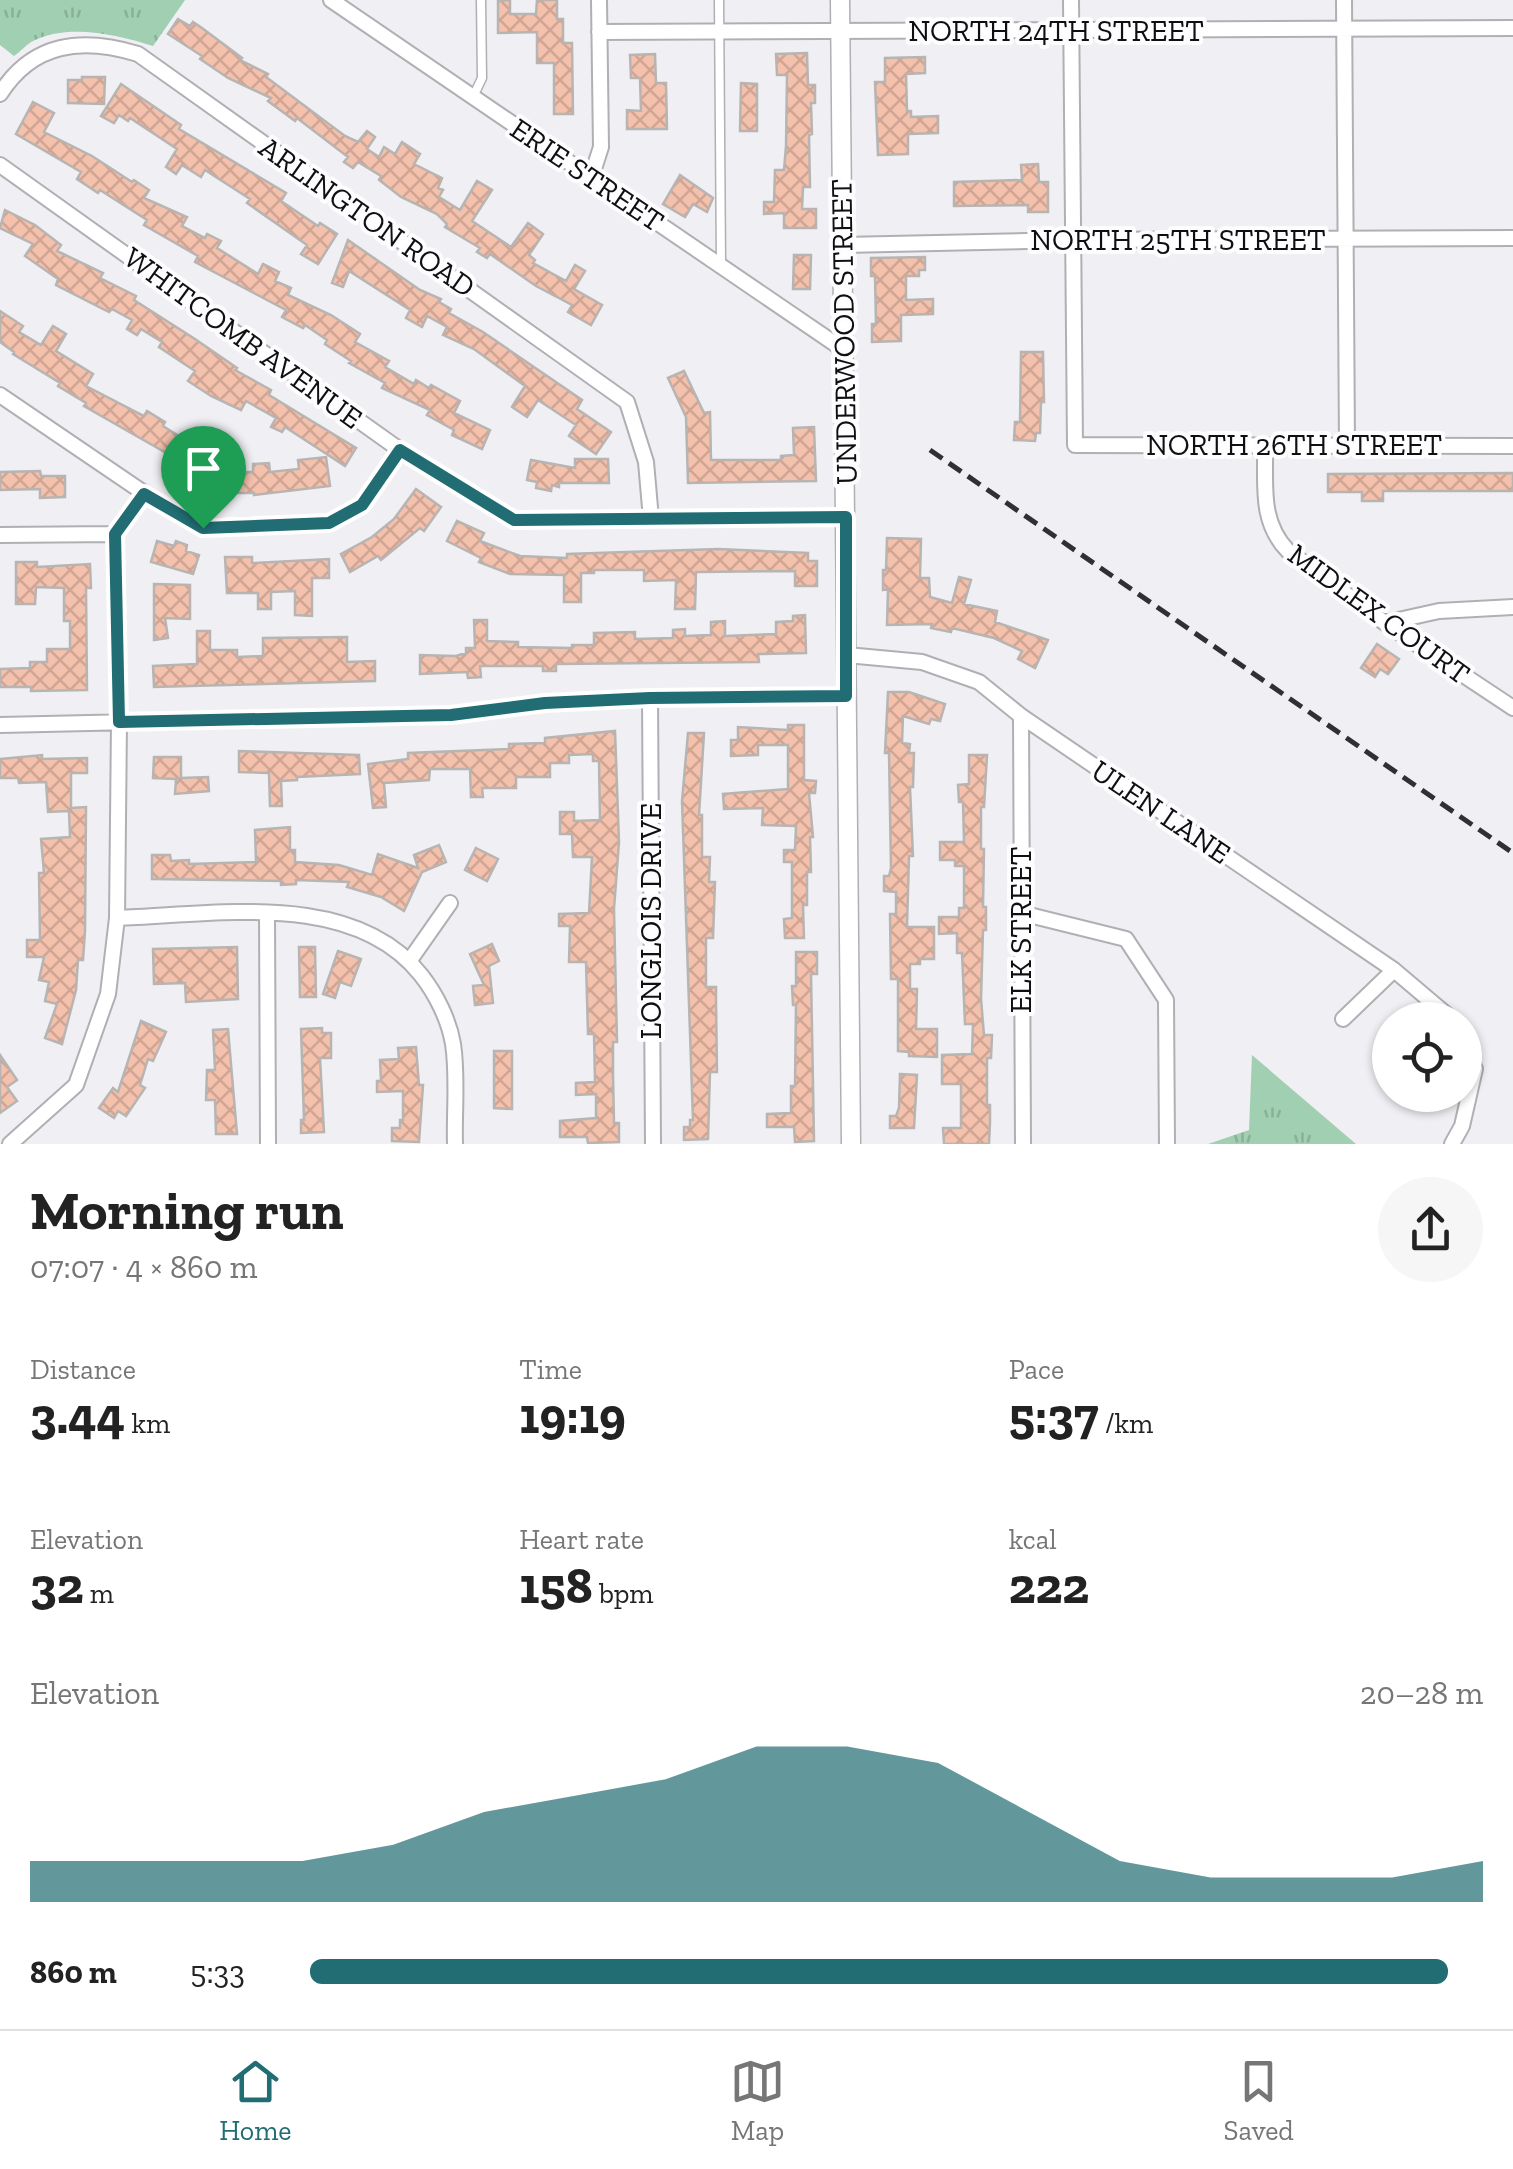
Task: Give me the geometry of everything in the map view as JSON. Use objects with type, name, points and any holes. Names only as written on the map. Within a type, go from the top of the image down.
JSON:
[{"type":"street","name":"ERIE STREET","points":[[332,0],[352,5],[473,97],[844,350]]},
{"type":"street","points":[[591,178],[601,147],[599,0]]},
{"type":"street","name":"UNDERWOOD STREET","points":[[840,0],[852,1144]]},
{"type":"street","points":[[1071,0],[1073,240]]},
{"type":"street","points":[[1344,0],[1348,445]]},
{"type":"street","name":"NORTH 24TH STREET","points":[[599,32],[1513,28]]},
{"type":"street","name":"ARLINGTON ROAD","points":[[0,94],[15,71],[42,54],[106,44],[138,54],[626,402],[646,462],[651,519]]},
{"type":"street","name":"WHITCOMB AVENUE","points":[[0,165],[400,450],[514,520],[846,517]]},
{"type":"street","name":"NORTH 25TH STREET","points":[[843,245],[1513,238]]},
{"type":"street","name":"NORTH 26TH STREET","points":[[1073,240],[1075,445],[1513,446]]},
{"type":"street","points":[[0,395],[144,494],[203,528],[329,523],[362,505],[400,450]]},
{"type":"street","name":"MIDLEX COURT","points":[[1266,445],[1266,514],[1276,539],[1385,622],[1513,708]]},
{"type":"street","points":[[10,1144],[76,1084],[108,994],[118,918],[115,534],[144,494]]},
{"type":"street","points":[[0,535],[115,534]]},
{"type":"street","points":[[1385,622],[1438,611],[1513,607]]},
{"type":"street","name":"ULEN LANE","points":[[847,655],[922,662],[979,682],[1022,716],[1394,970],[1432,1002]]},
{"type":"street","points":[[0,725],[451,715],[545,703],[846,696]]},
{"type":"street","name":"LONGLOIS DRIVE","points":[[650,698],[652,1144]]},
{"type":"street","name":"ELK STREET","points":[[1022,716],[1023,1144]]},
{"type":"street","points":[[410,960],[450,902]]},
{"type":"street","points":[[118,918],[267,913],[320,916],[356,926],[410,960],[435,992],[453,1044],[454,1144]]},
{"type":"street","points":[[267,913],[268,1144]]},
{"type":"street","points":[[1021,913],[1126,939],[1166,1000],[1167,1144]]},
{"type":"street","points":[[1342,1019],[1394,970]]},
{"type":"street","points":[[1452,1144],[1465,1112]]},
{"type":"lane","points":[[473,97],[482,78],[481,0]]},
{"type":"lane","points":[[719,0],[721,266]]},
{"type":"green space","points":[[0,0],[185,0],[153,46],[109,35],[62,33],[33,41],[14,56],[0,45]]},
{"type":"green space","points":[[1252,1055],[1356,1144],[1208,1144],[1249,1130]]},
{"type":"building","points":[[510,0],[510,14],[536,14],[537,0],[557,0],[557,19],[563,19],[563,43],[572,43],[573,114],[554,114],[554,63],[537,63],[537,32],[498,33],[498,1]]},
{"type":"building","points":[[178,19],[190,26],[193,22],[240,60],[268,74],[266,77],[345,136],[358,142],[367,131],[375,137],[367,149],[379,157],[384,147],[395,154],[402,142],[420,154],[414,164],[442,178],[439,197],[460,210],[477,181],[492,190],[472,221],[511,247],[528,223],[543,234],[529,255],[535,260],[533,263],[566,281],[575,265],[585,271],[574,289],[602,305],[591,325],[568,312],[572,305],[490,254],[487,258],[477,252],[480,248],[445,227],[447,224],[437,214],[401,197],[379,180],[381,176],[358,162],[353,168],[344,162],[348,157],[268,101],[271,98],[228,78],[200,59],[202,56],[168,34]]},
{"type":"building","points":[[807,53],[808,85],[815,85],[815,103],[811,103],[809,135],[810,187],[803,187],[802,209],[816,209],[816,228],[784,228],[784,213],[764,214],[764,202],[774,202],[775,170],[784,170],[786,146],[787,75],[777,75],[776,54]]},
{"type":"building","points":[[655,54],[656,83],[666,83],[667,129],[627,129],[627,110],[641,111],[640,78],[631,78],[630,55]]},
{"type":"building","points":[[925,57],[925,73],[906,74],[907,111],[911,111],[911,117],[938,116],[938,133],[908,134],[908,154],[878,155],[875,82],[885,82],[885,58]]},
{"type":"building","points":[[105,77],[104,104],[68,103],[68,80]]},
{"type":"building","points":[[741,83],[757,84],[757,131],[740,131]]},
{"type":"building","points":[[121,84],[181,125],[179,129],[286,193],[281,201],[337,234],[318,264],[301,254],[307,245],[247,203],[250,199],[205,170],[201,177],[182,165],[176,174],[166,167],[177,149],[130,118],[128,121],[119,115],[114,123],[101,116]]},
{"type":"building","points":[[33,102],[54,113],[44,132],[134,180],[149,190],[144,198],[187,217],[182,226],[221,241],[217,248],[258,274],[263,264],[279,272],[275,281],[291,288],[288,295],[360,334],[355,342],[389,361],[385,367],[414,384],[416,380],[429,388],[431,385],[460,401],[454,413],[490,430],[482,449],[452,435],[454,430],[427,415],[430,410],[382,388],[385,383],[349,363],[325,344],[327,340],[305,325],[303,328],[282,317],[286,310],[195,262],[198,256],[144,225],[147,220],[77,179],[81,172],[16,134]]},
{"type":"building","points":[[1038,164],[1039,182],[1048,182],[1048,212],[1028,212],[1028,205],[954,206],[954,182],[1022,180],[1021,165]]},
{"type":"building","points":[[680,175],[713,198],[707,212],[693,204],[685,217],[663,204]]},
{"type":"building","points":[[5,210],[35,225],[61,245],[57,251],[103,273],[100,278],[136,296],[134,300],[235,370],[271,390],[269,395],[356,448],[345,466],[285,427],[282,432],[271,427],[276,418],[246,401],[241,410],[211,396],[188,381],[195,371],[159,347],[162,342],[141,329],[137,335],[127,329],[132,320],[56,285],[58,279],[25,256],[33,244],[0,228]]},
{"type":"building","points":[[348,240],[420,290],[441,299],[439,302],[451,309],[449,313],[582,400],[577,409],[611,432],[596,454],[569,436],[576,425],[538,400],[527,417],[512,407],[525,386],[474,349],[443,335],[447,327],[427,316],[422,327],[406,318],[410,310],[349,271],[343,287],[332,283]]},
{"type":"building","points":[[794,255],[811,255],[810,289],[793,289]]},
{"type":"building","points":[[925,257],[925,270],[919,270],[919,276],[906,276],[906,300],[933,299],[933,314],[901,315],[901,341],[872,342],[872,324],[876,324],[871,258]]},
{"type":"building","points":[[0,311],[23,326],[19,332],[41,345],[53,326],[66,334],[56,351],[93,374],[86,386],[144,416],[147,411],[165,422],[163,426],[201,450],[193,464],[241,476],[241,472],[253,472],[253,464],[269,463],[270,472],[299,469],[298,460],[326,457],[330,486],[254,495],[195,485],[196,479],[164,459],[168,454],[84,406],[86,403],[58,386],[60,383],[13,354],[0,342]]},
{"type":"building","points":[[1021,352],[1043,352],[1044,402],[1040,433],[1036,433],[1035,441],[1014,440],[1015,422],[1020,422]]},
{"type":"building","points":[[684,371],[704,413],[710,412],[711,460],[781,460],[781,456],[794,455],[793,428],[814,427],[816,481],[688,483],[686,417],[668,378]]},
{"type":"building","points":[[575,459],[608,459],[609,483],[559,483],[559,487],[552,485],[551,491],[536,488],[537,482],[527,480],[531,460],[575,468]]},
{"type":"building","points":[[40,471],[41,476],[65,476],[65,497],[40,498],[40,489],[0,490],[0,472]]},
{"type":"building","points":[[1513,473],[1513,491],[1383,491],[1383,501],[1362,501],[1362,492],[1328,492],[1328,474]]},
{"type":"building","points":[[416,489],[441,507],[424,531],[420,528],[381,560],[378,556],[350,572],[341,554],[394,519]]},
{"type":"building","points":[[457,521],[484,533],[480,541],[520,556],[567,558],[567,554],[718,549],[808,553],[808,561],[817,561],[817,586],[795,586],[795,571],[696,572],[695,609],[675,609],[676,580],[644,581],[644,570],[594,570],[581,573],[581,602],[564,602],[564,575],[510,574],[479,562],[481,558],[447,541]]},
{"type":"building","points":[[887,538],[921,539],[920,578],[929,578],[930,597],[952,603],[959,577],[971,580],[964,604],[997,611],[995,622],[1048,640],[1035,668],[1018,659],[1022,651],[994,638],[952,628],[951,632],[931,628],[932,624],[887,625],[888,589],[883,590],[883,570]]},
{"type":"building","points":[[157,541],[174,546],[176,541],[187,545],[186,551],[199,555],[193,574],[151,562]]},
{"type":"building","points":[[225,557],[252,557],[252,563],[329,559],[329,578],[312,578],[312,616],[295,615],[295,591],[271,592],[271,609],[258,609],[258,593],[227,593]]},
{"type":"building","points":[[16,562],[37,562],[37,567],[90,564],[91,588],[86,588],[87,690],[0,687],[0,669],[30,668],[30,662],[47,662],[47,649],[70,649],[70,621],[64,621],[64,588],[36,587],[35,604],[16,604]]},
{"type":"building","points":[[154,584],[190,585],[190,619],[165,618],[168,638],[154,640]]},
{"type":"building","points":[[805,615],[806,653],[758,654],[759,662],[556,664],[556,671],[543,671],[543,666],[480,666],[481,677],[468,678],[467,672],[420,674],[420,655],[456,656],[466,653],[466,648],[475,648],[474,620],[487,620],[487,641],[518,642],[518,647],[572,648],[594,645],[594,633],[635,632],[635,639],[673,638],[673,630],[685,629],[685,636],[711,635],[711,622],[725,621],[725,636],[776,634],[776,622],[793,621],[793,616]]},
{"type":"building","points":[[197,631],[210,631],[210,650],[237,650],[237,657],[263,656],[263,638],[347,637],[347,662],[375,661],[375,681],[154,687],[153,666],[197,664]]},
{"type":"building","points":[[1377,644],[1399,659],[1388,674],[1380,669],[1375,677],[1361,668]]},
{"type":"building","points":[[888,692],[909,692],[945,704],[940,721],[931,719],[929,724],[903,716],[902,743],[910,744],[909,753],[914,753],[910,787],[913,856],[909,856],[907,927],[934,927],[934,959],[910,964],[910,989],[917,989],[916,1029],[937,1029],[937,1057],[909,1056],[909,1052],[898,1051],[898,979],[891,979],[890,914],[896,914],[896,892],[884,891],[884,876],[889,876],[891,868],[889,753],[885,753]]},
{"type":"building","points":[[788,725],[804,725],[804,780],[816,781],[815,793],[809,793],[813,837],[807,905],[803,905],[804,938],[785,938],[784,919],[792,918],[792,862],[784,862],[784,850],[795,850],[796,826],[762,825],[763,808],[724,809],[723,794],[788,789],[788,745],[758,745],[758,755],[731,756],[731,740],[738,740],[738,727],[788,730]]},
{"type":"building","points":[[615,731],[619,842],[614,909],[617,1042],[613,1042],[613,1075],[614,1123],[619,1123],[619,1142],[588,1143],[587,1137],[560,1137],[560,1121],[596,1118],[596,1094],[576,1095],[576,1083],[595,1082],[594,1034],[588,1034],[586,962],[569,962],[570,926],[559,926],[559,914],[589,913],[592,857],[573,857],[572,834],[560,834],[560,812],[574,812],[574,821],[600,820],[599,761],[593,761],[593,754],[569,755],[569,763],[550,763],[550,777],[516,777],[516,788],[482,788],[483,797],[471,797],[470,769],[430,769],[429,780],[384,783],[386,807],[373,808],[368,764],[408,759],[408,753],[509,749],[509,744],[545,743],[545,738]]},
{"type":"building","points":[[688,733],[704,733],[699,815],[702,857],[710,857],[709,882],[715,882],[713,938],[706,938],[706,987],[716,987],[717,1072],[710,1072],[708,1139],[684,1140],[684,1127],[690,1127],[693,1120],[682,801]]},
{"type":"building","points":[[239,751],[359,755],[360,774],[281,781],[282,806],[270,806],[269,773],[239,772]]},
{"type":"building","points":[[42,755],[42,759],[87,758],[87,773],[71,773],[71,808],[86,807],[85,931],[83,960],[78,960],[76,990],[62,1044],[45,1038],[57,1004],[45,1001],[49,982],[39,980],[44,957],[27,957],[27,940],[40,940],[39,873],[44,873],[41,839],[70,837],[69,811],[48,812],[46,782],[19,783],[18,778],[0,778],[0,759]]},
{"type":"building","points":[[969,755],[987,755],[981,807],[986,930],[981,999],[984,1035],[992,1035],[991,1058],[987,1058],[989,1144],[944,1144],[943,1128],[961,1128],[961,1084],[942,1084],[942,1055],[972,1054],[973,1024],[965,1024],[962,953],[957,953],[957,933],[939,934],[939,917],[959,917],[959,908],[964,908],[964,866],[955,866],[955,860],[940,860],[940,842],[964,842],[963,802],[959,802],[958,785],[969,784]]},
{"type":"building","points":[[154,757],[181,757],[181,778],[208,777],[209,791],[175,794],[176,779],[153,778]]},
{"type":"building","points":[[290,827],[290,850],[295,850],[295,862],[339,865],[372,875],[378,854],[418,868],[414,855],[439,845],[446,862],[422,872],[404,911],[381,897],[347,887],[349,882],[296,880],[296,884],[281,885],[281,881],[152,879],[152,855],[170,855],[171,861],[189,860],[189,864],[256,862],[255,830]]},
{"type":"building","points":[[476,848],[498,859],[487,881],[465,870]]},
{"type":"building","points":[[492,944],[499,961],[489,966],[493,1003],[475,1005],[473,986],[484,985],[470,954]]},
{"type":"building","points":[[237,947],[238,999],[186,1002],[185,983],[154,984],[153,949]]},
{"type":"building","points":[[299,947],[315,947],[316,997],[300,997]]},
{"type":"building","points":[[338,951],[361,959],[351,986],[340,982],[335,998],[323,994]]},
{"type":"building","points":[[796,952],[817,952],[817,974],[811,974],[814,1141],[795,1142],[794,1127],[767,1127],[767,1114],[791,1113],[791,1086],[795,1086],[796,1005],[792,986],[796,986]]},
{"type":"building","points":[[141,1021],[166,1032],[153,1061],[148,1059],[140,1085],[145,1088],[126,1116],[118,1111],[114,1118],[99,1108],[113,1088],[118,1092]]},
{"type":"building","points":[[322,1028],[322,1033],[331,1033],[331,1058],[320,1058],[324,1132],[301,1133],[301,1029]]},
{"type":"building","points":[[228,1029],[237,1134],[216,1134],[215,1100],[206,1100],[207,1070],[215,1070],[213,1030]]},
{"type":"building","points":[[416,1047],[419,1085],[423,1085],[419,1142],[392,1141],[392,1128],[400,1128],[403,1120],[403,1091],[377,1092],[380,1060],[399,1059],[398,1048]]},
{"type":"building","points":[[494,1051],[512,1051],[512,1109],[494,1108]]},
{"type":"building","points":[[0,1055],[17,1080],[7,1087],[17,1101],[0,1113]]},
{"type":"building","points":[[900,1074],[917,1075],[914,1128],[890,1128],[890,1116],[896,1116],[899,1108]]},
{"type":"railway","points":[[930,450],[1513,853]]},
{"type":"route","points":[[400,450],[514,520],[846,517],[846,696],[650,698],[545,703],[451,715],[119,722],[115,534],[144,494],[203,528],[329,523],[362,505],[400,450]]}]
